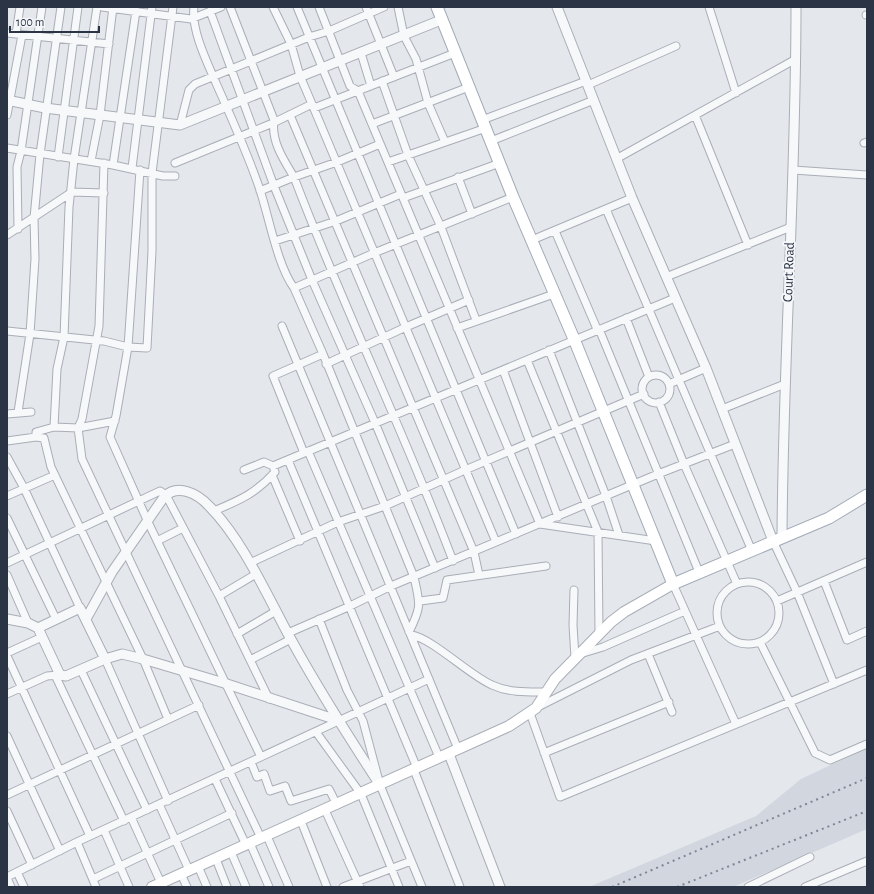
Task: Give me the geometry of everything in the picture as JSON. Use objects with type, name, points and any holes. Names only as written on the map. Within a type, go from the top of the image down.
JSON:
[{"type":"main road","points":[[437,7],[454,53],[513,197],[574,339],[674,584]]},
{"type":"main road","points":[[161,885],[190,870],[337,805],[509,726],[533,710],[547,692],[554,679],[600,633],[624,612],[699,572],[829,518],[867,495]]},
{"type":"street","points":[[7,115],[8,100],[19,35],[20,7]]},
{"type":"street","points":[[18,228],[17,167],[21,151],[42,7]]},
{"type":"street","points":[[18,412],[30,334],[35,259],[34,218],[40,154],[45,108],[61,7]]},
{"type":"street","points":[[58,157],[63,110],[78,7]]},
{"type":"street","points":[[54,426],[57,369],[64,337],[69,207],[72,192],[74,159],[97,7]]},
{"type":"street","points":[[102,7],[152,10],[174,17],[191,19],[221,7]]},
{"type":"street","points":[[7,331],[96,340],[128,347],[147,348],[152,251],[152,173],[174,17],[173,7]]},
{"type":"street","points":[[194,7],[194,18],[200,45],[240,137],[260,191],[286,275],[294,288],[323,354],[414,576],[420,601],[418,614],[410,634]]},
{"type":"street","points":[[230,7],[250,62],[274,120],[274,136],[284,160],[294,177],[331,272],[395,416],[453,561]]},
{"type":"street","points":[[273,7],[291,44],[300,76],[496,542]]},
{"type":"street","points":[[297,7],[516,534]]},
{"type":"street","points":[[319,7],[339,62],[350,86],[358,91],[540,524]]},
{"type":"street","points":[[180,125],[189,90],[195,84],[291,44],[329,31],[367,10],[384,7]]},
{"type":"street","points":[[398,7],[404,36],[416,59],[428,103],[445,142]]},
{"type":"street","points":[[557,7],[632,198],[706,368],[735,444],[778,539],[797,592],[834,684]]},
{"type":"street","points":[[709,7],[736,93]]},
{"type":"street","name":"Court Road","points":[[778,539],[793,170],[796,7]]},
{"type":"street","points":[[91,161],[100,115],[113,8]]},
{"type":"street","points":[[112,165],[134,10]]},
{"type":"street","points":[[152,10],[136,169],[128,347],[115,421],[110,437],[138,501],[261,758]]},
{"type":"street","points":[[367,10],[394,77]]},
{"type":"street","points":[[210,11],[274,186],[312,280],[376,425],[435,568]]},
{"type":"street","points":[[8,100],[45,108],[180,125],[441,20]]},
{"type":"street","points":[[7,33],[37,38],[109,44]]},
{"type":"street","points":[[388,162],[445,142],[484,124],[676,46]]},
{"type":"street","points":[[361,53],[372,86]]},
{"type":"street","points":[[175,163],[290,115],[313,106],[336,100],[454,53]]},
{"type":"street","points":[[616,158],[796,59]]},
{"type":"street","points":[[382,81],[408,155],[441,227],[476,320]]},
{"type":"street","points":[[372,124],[469,87]]},
{"type":"street","points":[[491,142],[594,100]]},
{"type":"street","points":[[290,115],[336,221],[352,263],[474,552],[479,575]]},
{"type":"street","points":[[695,115],[748,245]]},
{"type":"street","points":[[260,191],[380,144]]},
{"type":"street","points":[[7,148],[104,163],[163,176],[175,176]]},
{"type":"street","points":[[104,163],[99,326],[82,418],[78,428],[82,459],[231,772],[289,887]]},
{"type":"street","points":[[275,241],[500,163]]},
{"type":"street","points":[[793,170],[867,175]]},
{"type":"street","points":[[458,177],[472,214]]},
{"type":"street","points":[[7,235],[72,192],[104,193]]},
{"type":"street","points":[[294,288],[374,253],[513,197]]},
{"type":"street","points":[[532,240],[632,198]]},
{"type":"street","points":[[606,209],[752,551]]},
{"type":"street","points":[[666,277],[791,227]]},
{"type":"street","points":[[555,231],[628,400],[699,572]]},
{"type":"street","points":[[457,328],[476,320],[554,294]]},
{"type":"street","points":[[244,470],[264,462],[273,466],[376,425],[574,339],[675,298]]},
{"type":"street","points":[[326,364],[469,300]]},
{"type":"street","points":[[626,318],[649,377]]},
{"type":"street","points":[[282,326],[429,679],[449,753],[500,887]]},
{"type":"street","points":[[549,350],[578,422],[619,535]]},
{"type":"street","points":[[323,354],[274,376],[409,687],[449,753]]},
{"type":"street","points":[[526,360],[598,532],[600,633]]},
{"type":"street","points":[[669,384],[706,368]]},
{"type":"street","points":[[503,370],[558,517]]},
{"type":"street","points":[[660,376],[669,384],[667,397],[659,402],[650,401],[644,394],[643,385],[649,377],[660,376]]},
{"type":"street","points":[[722,409],[785,384]]},
{"type":"street","points":[[250,563],[318,533],[338,522],[386,506],[465,470],[644,394]]},
{"type":"street","points":[[659,402],[684,464],[737,584]]},
{"type":"street","points":[[7,414],[31,412]]},
{"type":"street","points":[[36,437],[36,432],[54,426],[78,428],[115,421]]},
{"type":"street","points":[[7,441],[36,437],[44,438],[55,475],[143,659],[168,719]]},
{"type":"street","points":[[250,660],[319,619],[391,586],[658,474],[735,444]]},
{"type":"street","points":[[7,457],[24,488],[105,659],[168,801]]},
{"type":"street","points":[[288,460],[387,698],[460,887]]},
{"type":"street","points":[[214,511],[248,496],[262,487],[275,472],[273,466]]},
{"type":"street","points":[[7,496],[55,475]]},
{"type":"street","points":[[272,475],[300,541]]},
{"type":"street","points":[[7,563],[160,491],[166,495],[219,596],[269,699]]},
{"type":"street","points":[[86,620],[106,583],[166,495],[175,491],[190,492],[198,496],[214,511],[250,563],[289,636],[337,720],[380,785]]},
{"type":"street","points":[[7,518],[56,619]]},
{"type":"street","points":[[540,524],[656,541]]},
{"type":"street","points":[[157,541],[183,528]]},
{"type":"street","points":[[777,601],[867,562]]},
{"type":"street","points":[[420,601],[443,598],[447,580],[546,566]]},
{"type":"street","points":[[219,596],[256,574]]},
{"type":"street","points":[[7,575],[28,623]]},
{"type":"street","points":[[824,581],[847,640],[867,631]]},
{"type":"street","points":[[751,582],[761,584],[769,589],[777,601],[780,615],[778,625],[772,633],[760,642],[746,644],[736,642],[728,637],[720,626],[717,610],[720,600],[725,592],[737,584],[751,582]]},
{"type":"street","points":[[674,584],[736,724]]},
{"type":"street","points":[[574,590],[573,625],[577,656],[603,647],[685,611]]},
{"type":"street","points":[[38,628],[80,608]]},
{"type":"street","points":[[237,634],[276,611]]},
{"type":"street","points":[[7,619],[28,623],[38,628],[92,754],[124,820]]},
{"type":"street","points":[[319,619],[347,690],[363,722],[380,785],[422,887]]},
{"type":"street","points":[[720,626],[648,654],[547,701],[533,710],[544,753],[560,797],[867,670]]},
{"type":"street","points":[[410,634],[436,648],[474,675],[493,686],[507,690],[547,692]]},
{"type":"street","points":[[42,637],[7,655],[90,836]]},
{"type":"street","points":[[760,642],[815,753],[830,760],[867,744]]},
{"type":"street","points":[[7,694],[47,676],[66,676],[105,659],[122,654],[224,683],[269,699],[337,720]]},
{"type":"street","points":[[648,654],[672,712]]},
{"type":"street","points":[[81,670],[147,810]]},
{"type":"street","points":[[11,887],[7,878],[77,842],[261,758],[316,732],[337,720],[358,712],[429,679]]},
{"type":"street","points":[[544,753],[669,702]]},
{"type":"street","points":[[7,795],[116,742],[199,705]]},
{"type":"street","points":[[316,732],[361,794],[399,887]]},
{"type":"street","points":[[7,736],[60,851]]},
{"type":"street","points":[[251,762],[257,777],[264,774],[270,790],[285,786],[291,801],[329,789],[337,805]]},
{"type":"street","points":[[215,779],[269,887]]},
{"type":"street","points":[[159,804],[190,870],[207,887]]},
{"type":"street","points":[[325,810],[359,884]]},
{"type":"street","points":[[7,811],[32,865]]},
{"type":"street","points":[[93,879],[232,813]]},
{"type":"street","points":[[131,817],[148,852],[161,885]]},
{"type":"street","points":[[301,821],[327,887]]},
{"type":"street","points":[[104,830],[128,887]]},
{"type":"street","points":[[77,842],[96,887]]},
{"type":"street","points":[[231,852],[246,887]]},
{"type":"street","points":[[748,887],[810,857]]},
{"type":"street","points":[[216,859],[227,887]]},
{"type":"street","points":[[343,887],[359,884],[392,868],[411,861]]},
{"type":"street","points":[[806,887],[867,862]]},
{"type":"street","points":[[187,887],[190,870]]},
{"type":"street","points":[[17,872],[24,887]]},
{"type":"shaded area","points":[[867,748],[867,829],[733,887],[589,887],[756,816],[801,779]]},
{"type":"railway","points":[[612,887],[867,778]]},
{"type":"railway","points":[[677,887],[867,811]]}]
